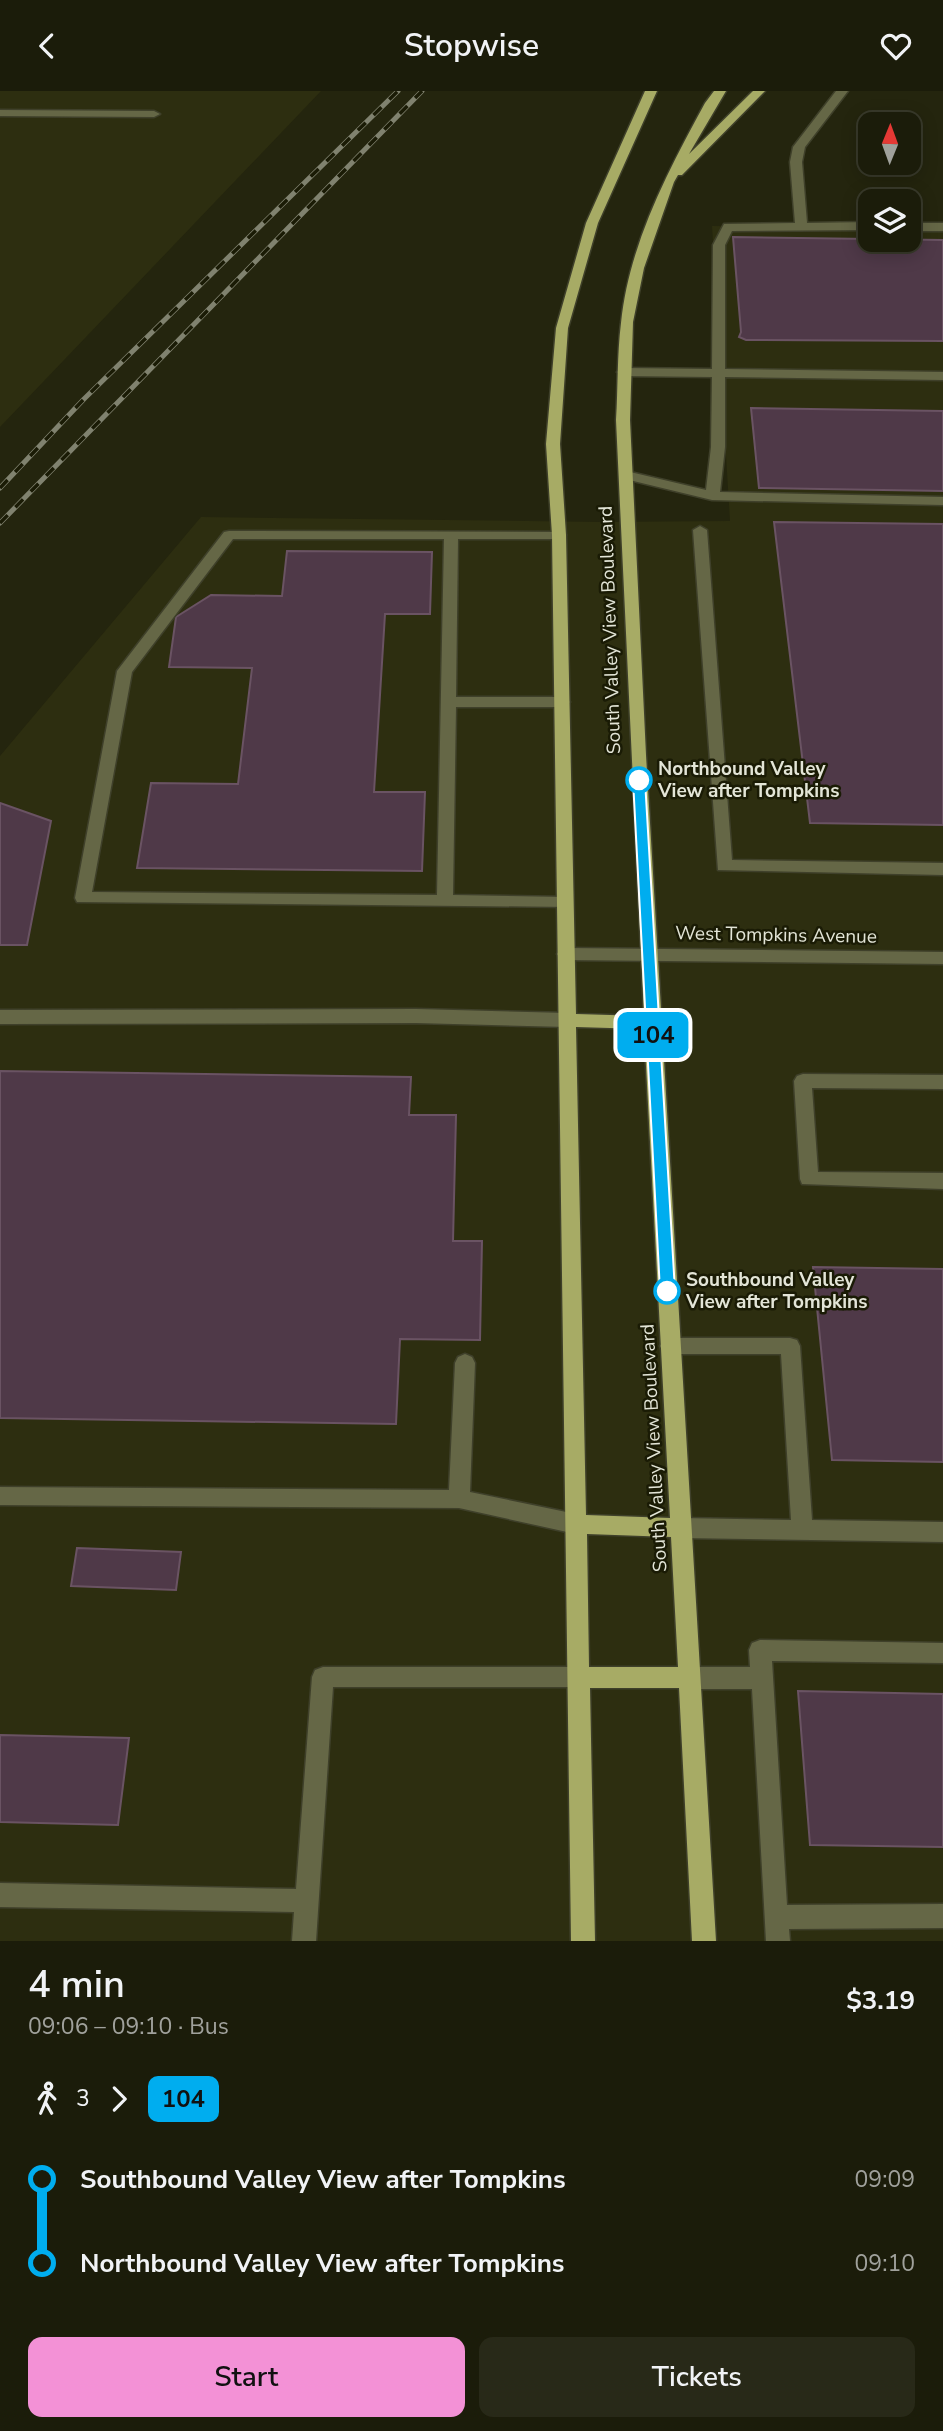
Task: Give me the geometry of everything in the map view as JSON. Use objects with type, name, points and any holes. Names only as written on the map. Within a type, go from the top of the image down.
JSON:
[{"type":"main road","points":[[583,1941],[559,535],[554,443],[562,328],[592,223],[651,91]]},
{"type":"main road","points":[[629,145],[664,91]]},
{"type":"main road","name":"South Valley View Boulevard","points":[[704,1941],[638,755],[624,372],[632,292],[656,213],[668,182],[720,91]]},
{"type":"main road","points":[[668,182],[760,91]]},
{"type":"main road","points":[[567,1020],[653,1023]]},
{"type":"main road","points":[[576,1524],[681,1528]]},
{"type":"main road","points":[[579,1677],[689,1678]]},
{"type":"street","points":[[801,225],[796,162],[799,147],[842,91]]},
{"type":"street","points":[[0,113],[154,114]]},
{"type":"street","points":[[712,496],[718,447],[719,245],[728,227],[858,226]]},
{"type":"street","points":[[921,226],[943,227]]},
{"type":"street","points":[[624,372],[943,376]]},
{"type":"street","points":[[626,475],[712,496],[943,501]]},
{"type":"street","points":[[700,530],[724,866],[943,869]]},
{"type":"street","points":[[559,535],[229,535],[125,671],[83,898],[565,903]]},
{"type":"street","points":[[445,901],[451,536]]},
{"type":"street","points":[[448,702],[562,702]]},
{"type":"street","name":"West Tompkins Avenue","points":[[566,954],[943,958]]},
{"type":"street","points":[[0,1017],[416,1016],[567,1020]]},
{"type":"street","points":[[943,1082],[803,1081],[809,1179],[943,1181]]},
{"type":"street","points":[[670,1346],[790,1346],[802,1531]]},
{"type":"street","points":[[459,1499],[465,1363]]},
{"type":"street","points":[[0,1496],[459,1499],[576,1524]]},
{"type":"street","points":[[681,1528],[943,1532]]},
{"type":"street","points":[[778,1941],[760,1650],[943,1653]]},
{"type":"street","points":[[304,1941],[323,1677],[579,1677]]},
{"type":"street","points":[[689,1678],[762,1678]]},
{"type":"street","points":[[0,1895],[307,1901]]},
{"type":"street","points":[[776,1917],[943,1916]]},
{"type":"shaded area","points":[[0,91],[321,91],[0,427]]},
{"type":"shaded area","points":[[712,226],[858,228],[858,252],[921,252],[921,228],[943,228],[943,1941],[0,1941],[0,756],[201,517],[730,521]]},
{"type":"building","points":[[733,237],[858,239],[858,252],[921,252],[921,240],[943,240],[943,341],[746,340],[739,337],[741,332]]},
{"type":"building","points":[[751,408],[943,411],[943,491],[759,488]]},
{"type":"building","points":[[774,522],[943,524],[943,825],[810,823]]},
{"type":"building","points":[[287,551],[432,552],[430,614],[385,614],[374,792],[425,792],[422,871],[137,868],[151,783],[238,784],[252,668],[169,667],[176,617],[211,595],[282,596]]},
{"type":"building","points":[[0,803],[51,821],[27,945],[0,945]]},
{"type":"building","points":[[0,1071],[411,1077],[409,1115],[456,1115],[453,1241],[482,1241],[480,1340],[400,1339],[396,1424],[0,1418]]},
{"type":"building","points":[[813,1267],[943,1269],[943,1462],[832,1460]]},
{"type":"building","points":[[77,1548],[181,1552],[176,1590],[71,1586]]},
{"type":"building","points":[[798,1691],[943,1694],[943,1847],[810,1845]]},
{"type":"building","points":[[0,1735],[129,1738],[118,1825],[0,1822]]},
{"type":"railway","points":[[0,488],[84,399],[398,91]]},
{"type":"railway","points":[[0,523],[422,91]]},
{"type":"bus line","name":"104","points":[[639,780],[651,955],[651,1001],[667,1291]]},
{"type":"place","name":"Northbound Valley View after Tompkins","points":[[639,780]]},
{"type":"place","name":"Southbound Valley View after Tompkins","points":[[667,1291]]}]
